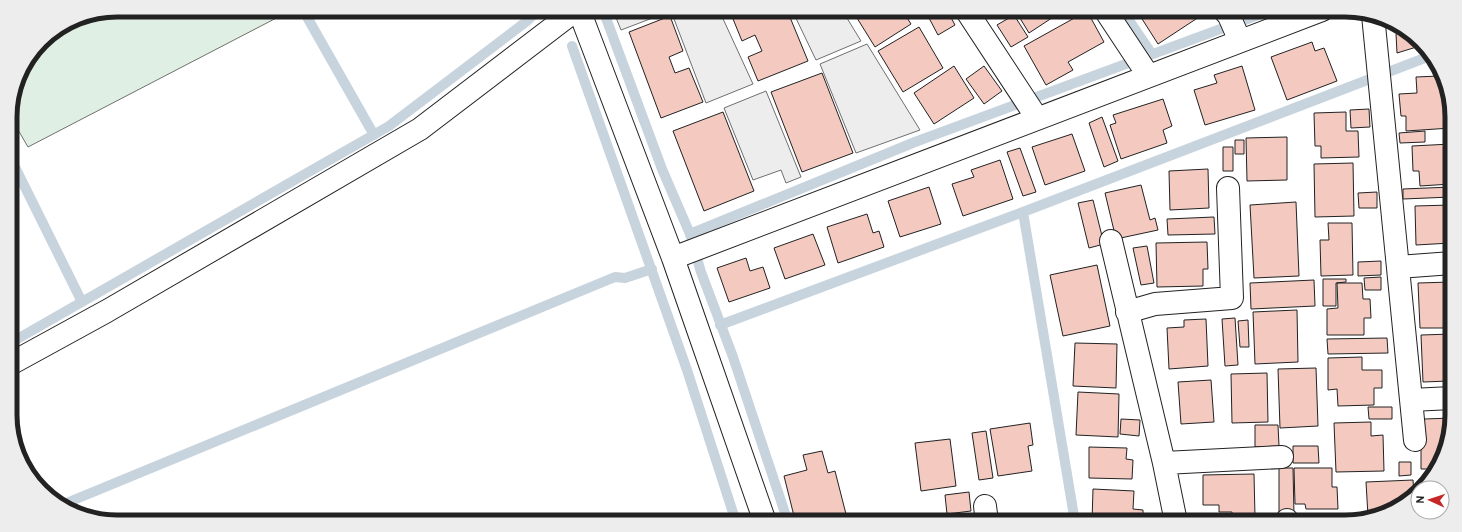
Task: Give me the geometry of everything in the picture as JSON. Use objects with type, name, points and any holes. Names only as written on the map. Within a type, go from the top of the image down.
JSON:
[{"type":"street","points":[[17,361],[114,307],[420,129],[567,17]]},
{"type":"street","points":[[583,17],[688,252],[763,515]]},
{"type":"street","points":[[971,17],[1030,107]]},
{"type":"street","points":[[1110,17],[1142,66]]},
{"type":"street","points":[[688,252],[1030,107],[1142,66],[1232,25],[1280,17]]},
{"type":"street","points":[[1374,21],[1415,440]]},
{"type":"street","points":[[1127,312],[1155,304],[1232,298],[1228,188]]},
{"type":"street","points":[[1111,241],[1164,463],[1175,515]]},
{"type":"street","points":[[1398,267],[1445,264]]},
{"type":"street","points":[[1411,400],[1445,398]]},
{"type":"street","points":[[1164,463],[1282,457]]},
{"type":"green space","points":[[110,17],[278,17],[28,147],[17,128],[17,110],[20,91],[30,67],[38,56],[51,42],[67,30],[85,22]]},
{"type":"shaded area","points":[[616,17],[655,17],[621,30]]},
{"type":"shaded area","points":[[673,17],[722,17],[753,84],[706,103]]},
{"type":"shaded area","points":[[795,17],[846,17],[861,41],[816,60]]},
{"type":"shaded area","points":[[867,44],[920,130],[856,153],[820,64]]},
{"type":"shaded area","points":[[766,91],[801,177],[786,183],[781,170],[753,180],[724,108]]},
{"type":"building","points":[[670,17],[683,51],[669,57],[675,73],[689,68],[703,102],[661,118],[629,32]]},
{"type":"building","points":[[732,17],[790,17],[808,61],[758,81],[748,57],[762,51],[755,35],[742,41]]},
{"type":"building","points":[[856,17],[906,17],[911,24],[875,47]]},
{"type":"building","points":[[951,17],[955,25],[938,35],[929,18]]},
{"type":"building","points":[[1011,17],[1015,17],[1028,37],[1011,47],[997,25]]},
{"type":"building","points":[[1019,17],[1053,17],[1029,33]]},
{"type":"building","points":[[1076,17],[1090,17],[1104,42],[1068,62],[1073,70],[1046,85],[1024,46]]},
{"type":"building","points":[[1141,17],[1199,17],[1158,44]]},
{"type":"building","points":[[919,27],[943,68],[903,92],[878,51]]},
{"type":"building","points":[[1398,32],[1401,34],[1417,47],[1397,53],[1396,34]]},
{"type":"building","points":[[1312,42],[1315,51],[1324,48],[1337,81],[1287,100],[1271,57]]},
{"type":"building","points":[[954,66],[974,98],[934,124],[914,93]]},
{"type":"building","points":[[984,66],[1002,91],[984,104],[966,79]]},
{"type":"building","points":[[1242,66],[1255,110],[1205,125],[1194,90],[1217,83],[1214,75]]},
{"type":"building","points":[[822,73],[853,153],[802,172],[771,92]]},
{"type":"building","points":[[1436,76],[1442,91],[1445,128],[1406,131],[1406,116],[1401,116],[1399,94],[1417,93],[1416,77]]},
{"type":"building","points":[[1163,99],[1172,126],[1163,130],[1167,143],[1121,159],[1110,125],[1116,123],[1113,115]]},
{"type":"building","points":[[1369,109],[1370,127],[1351,128],[1350,110]]},
{"type":"building","points":[[723,112],[754,191],[704,211],[673,131]]},
{"type":"building","points":[[1346,112],[1346,131],[1358,131],[1359,157],[1321,158],[1321,146],[1315,146],[1314,113]]},
{"type":"building","points":[[1102,117],[1118,161],[1104,167],[1089,123]]},
{"type":"building","points":[[1425,131],[1425,142],[1400,143],[1399,133]]},
{"type":"building","points":[[1072,134],[1085,171],[1045,185],[1032,147]]},
{"type":"building","points":[[1287,137],[1287,180],[1247,181],[1246,138]]},
{"type":"building","points":[[1235,140],[1244,140],[1244,154],[1235,154]]},
{"type":"building","points":[[1445,144],[1445,184],[1420,186],[1419,171],[1413,171],[1412,146]]},
{"type":"building","points":[[1223,147],[1233,147],[1233,171],[1223,171]]},
{"type":"building","points":[[1020,148],[1036,192],[1023,196],[1007,152]]},
{"type":"building","points":[[1000,160],[1013,199],[963,216],[952,184],[974,177],[971,170]]},
{"type":"building","points":[[1353,163],[1354,216],[1315,217],[1314,164]]},
{"type":"building","points":[[1208,169],[1209,208],[1170,210],[1169,171]]},
{"type":"building","points":[[1141,185],[1150,220],[1155,218],[1158,230],[1116,239],[1105,193]]},
{"type":"building","points":[[929,187],[941,224],[900,237],[888,201]]},
{"type":"building","points":[[1445,187],[1445,197],[1403,199],[1403,189]]},
{"type":"building","points":[[1377,192],[1377,208],[1359,208],[1358,193]]},
{"type":"building","points":[[1093,200],[1104,244],[1089,248],[1078,203]]},
{"type":"building","points":[[1296,202],[1299,276],[1254,278],[1250,205]]},
{"type":"building","points":[[1445,205],[1445,243],[1416,245],[1415,206]]},
{"type":"building","points":[[867,214],[873,233],[879,231],[884,247],[838,263],[827,227]]},
{"type":"building","points":[[1214,217],[1215,234],[1168,235],[1167,219]]},
{"type":"building","points":[[1328,223],[1352,223],[1353,275],[1321,276],[1320,240],[1329,240]]},
{"type":"building","points":[[813,234],[825,265],[785,279],[774,248]]},
{"type":"building","points":[[1207,242],[1208,269],[1203,269],[1203,286],[1157,287],[1156,243]]},
{"type":"building","points":[[1147,246],[1154,283],[1141,285],[1133,248]]},
{"type":"building","points":[[746,258],[750,271],[763,267],[770,288],[729,302],[717,268]]},
{"type":"building","points":[[1381,261],[1381,275],[1358,276],[1358,262]]},
{"type":"building","points":[[1097,265],[1110,326],[1063,336],[1050,275]]},
{"type":"building","points":[[1381,277],[1381,290],[1365,290],[1364,278]]},
{"type":"building","points":[[1323,279],[1346,279],[1346,282],[1336,283],[1336,306],[1323,306]]},
{"type":"building","points":[[1314,280],[1315,306],[1251,309],[1250,283]]},
{"type":"building","points":[[1445,282],[1445,328],[1420,328],[1418,283]]},
{"type":"building","points":[[1337,283],[1362,283],[1363,299],[1370,299],[1371,318],[1364,318],[1364,335],[1327,335],[1327,309],[1338,308]]},
{"type":"building","points":[[1297,310],[1298,362],[1255,364],[1253,312]]},
{"type":"building","points":[[1235,318],[1238,365],[1225,366],[1222,319]]},
{"type":"building","points":[[1206,319],[1208,366],[1169,369],[1167,328],[1184,327],[1184,320]]},
{"type":"building","points":[[1248,320],[1249,347],[1240,347],[1238,321]]},
{"type":"building","points":[[1445,334],[1445,381],[1423,382],[1421,335]]},
{"type":"building","points":[[1387,338],[1388,353],[1328,354],[1327,339]]},
{"type":"building","points":[[1075,343],[1117,344],[1116,388],[1073,386]]},
{"type":"building","points":[[1362,357],[1362,370],[1382,370],[1382,388],[1374,388],[1374,405],[1338,406],[1337,389],[1328,390],[1328,358]]},
{"type":"building","points":[[1316,368],[1318,426],[1280,428],[1278,369]]},
{"type":"building","points":[[1267,373],[1268,422],[1232,423],[1231,374]]},
{"type":"building","points":[[1211,380],[1214,422],[1181,424],[1178,382]]},
{"type":"building","points":[[1078,392],[1119,394],[1118,437],[1076,435]]},
{"type":"building","points":[[1368,407],[1392,407],[1392,419],[1369,419]]},
{"type":"building","points":[[1445,418],[1440,447],[1429,469],[1421,469],[1421,445],[1424,445],[1424,419]]},
{"type":"building","points":[[1121,419],[1140,420],[1139,436],[1120,434]]},
{"type":"building","points":[[1371,422],[1371,436],[1383,435],[1384,471],[1336,472],[1334,423]]},
{"type":"building","points":[[1030,423],[1033,445],[1028,446],[1032,471],[998,476],[990,429]]},
{"type":"building","points":[[1255,425],[1278,425],[1279,446],[1255,447]]},
{"type":"building","points":[[986,431],[993,478],[979,480],[972,433]]},
{"type":"building","points":[[950,439],[956,486],[921,491],[915,443]]},
{"type":"building","points":[[1293,446],[1318,446],[1319,463],[1293,463]]},
{"type":"building","points":[[1089,447],[1127,448],[1126,459],[1133,460],[1132,479],[1089,478]]},
{"type":"building","points":[[822,451],[828,473],[835,471],[846,515],[794,515],[784,476],[807,470],[803,455]]},
{"type":"building","points":[[1399,462],[1411,462],[1411,475],[1399,476]]},
{"type":"building","points":[[1279,468],[1293,468],[1294,515],[1279,515]]},
{"type":"building","points":[[1294,468],[1332,468],[1332,487],[1337,487],[1338,509],[1306,509],[1305,504],[1295,504]]},
{"type":"building","points":[[1254,474],[1255,515],[1232,515],[1232,512],[1219,512],[1219,505],[1203,505],[1203,475]]},
{"type":"building","points":[[1410,480],[1410,491],[1406,494],[1389,505],[1368,512],[1366,482]]},
{"type":"building","points":[[1093,489],[1134,491],[1133,509],[1143,510],[1143,515],[1092,515]]},
{"type":"building","points":[[969,492],[971,511],[947,514],[945,495]]},
{"type":"waterway","points":[[307,17],[374,135]]},
{"type":"waterway","points":[[17,339],[389,126],[531,17]]},
{"type":"waterway","points":[[606,17],[662,169],[690,234],[701,272],[733,357],[786,515]]},
{"type":"waterway","points":[[1127,17],[1152,54]]},
{"type":"waterway","points":[[690,234],[915,142],[1253,17]]},
{"type":"waterway","points":[[572,46],[687,370],[734,515]]},
{"type":"waterway","points":[[720,325],[1023,212],[1425,58]]},
{"type":"waterway","points":[[17,171],[82,302]]},
{"type":"waterway","points":[[1023,212],[1074,515]]},
{"type":"waterway","points":[[68,502],[615,277],[625,278],[652,269]]}]
